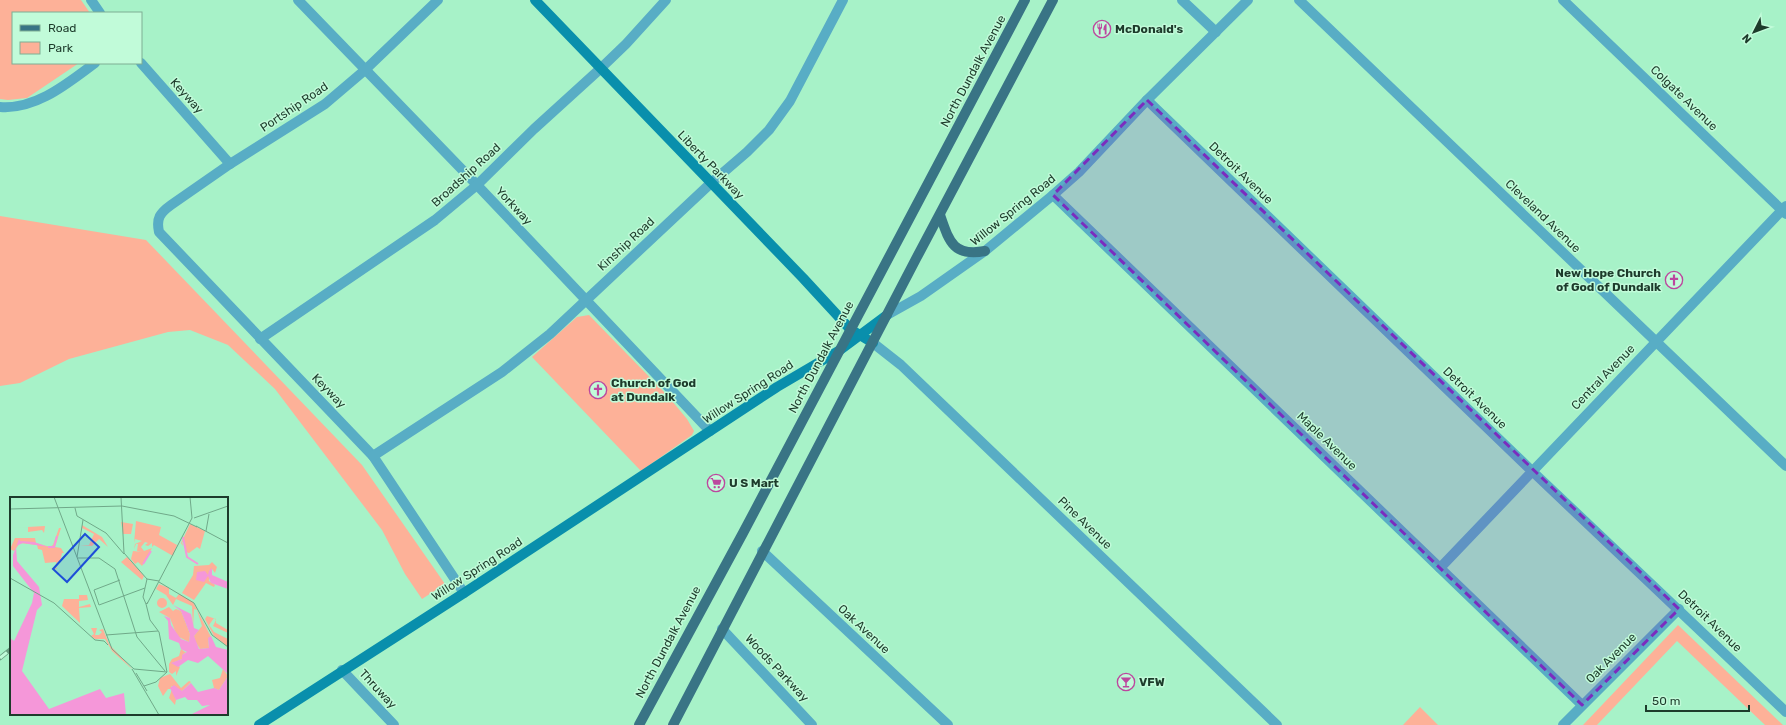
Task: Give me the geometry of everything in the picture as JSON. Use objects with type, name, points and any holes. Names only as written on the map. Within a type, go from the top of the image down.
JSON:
[{"type":"main road","name":"North Dundalk Avenue","points":[[638,725],[840,350],[1025,0]]},
{"type":"main road","points":[[673,725],[762,551],[1053,0]]},
{"type":"main road","points":[[940,215],[945,231],[952,243],[957,248],[972,253],[985,251]]},
{"type":"street","points":[[91,0],[99,12]]},
{"type":"street","name":"Yorkway","points":[[298,0],[477,185],[710,431]]},
{"type":"street","name":"Portship Road","points":[[157,223],[162,212],[170,205],[230,164],[325,104],[365,70],[438,0]]},
{"type":"street","name":"Liberty Parkway","points":[[535,0],[850,329],[873,343]]},
{"type":"street","name":"Broadship Road","points":[[260,339],[435,220],[477,185],[631,39],[666,0]]},
{"type":"street","name":"Kinship Road","points":[[374,456],[502,372],[550,334],[711,183],[747,152],[769,130],[782,113],[798,87],[843,0]]},
{"type":"street","points":[[1182,0],[1216,32]]},
{"type":"street","name":"Willow Spring Road","points":[[259,725],[342,670],[464,593],[777,387],[840,350],[887,315],[921,296],[985,251],[1079,172],[1148,100],[1248,0]]},
{"type":"street","name":"Cleveland Avenue","points":[[1299,0],[1786,466]]},
{"type":"street","name":"Colgate Avenue","points":[[1563,0],[1785,210]]},
{"type":"street","points":[[0,107],[22,105],[47,95],[94,64]]},
{"type":"street","name":"Keyway","points":[[142,64],[230,164]]},
{"type":"street","name":"Detroit Avenue","points":[[1148,100],[1532,471],[1786,712]]},
{"type":"street","name":"Maple Avenue","points":[[1053,195],[1582,704]]},
{"type":"street","name":"Central Avenue","points":[[1440,568],[1656,341],[1785,210]]},
{"type":"street","name":"Keyway","points":[[157,223],[159,232],[260,339],[374,456],[464,593]]},
{"type":"street","name":"Pine Avenue","points":[[873,343],[907,370],[1277,725]]},
{"type":"street","name":"Oak Avenue","points":[[762,551],[948,725]]},
{"type":"street","name":"Oak Avenue","points":[[1562,725],[1679,609]]},
{"type":"street","name":"Woods Parkway","points":[[722,629],[812,725]]},
{"type":"street","name":"Thruway","points":[[342,670],[394,725]]},
{"type":"highlighted area","points":[[1147,100],[1679,609],[1582,705],[1053,195]]},
{"type":"green space","points":[[0,0],[81,0],[89,12],[12,12],[12,64],[78,64],[27,98],[8,100],[0,99]]},
{"type":"green space","points":[[0,216],[146,240],[362,465],[445,584],[422,599],[405,574],[382,530],[275,389],[228,345],[190,330],[168,332],[69,359],[20,383],[0,386]]},
{"type":"green space","points":[[589,315],[667,395],[687,419],[694,431],[692,435],[641,471],[532,357],[577,317]]},
{"type":"green space","points":[[1678,625],[1783,725],[1765,725],[1677,641],[1597,725],[1583,725]]},
{"type":"green space","points":[[1420,707],[1438,725],[1403,725]]},
{"type":"railway","points":[[0,658],[10,650]]},
{"type":"place","name":"McDonald's","points":[[1102,29]]},
{"type":"place","name":"New Hope Church of God of Dundalk","points":[[1674,280]]},
{"type":"place","name":"Church of God at Dundalk","points":[[598,390]]},
{"type":"place","name":"U S Mart","points":[[716,483]]},
{"type":"place","name":"VFW","points":[[1126,682]]}]
